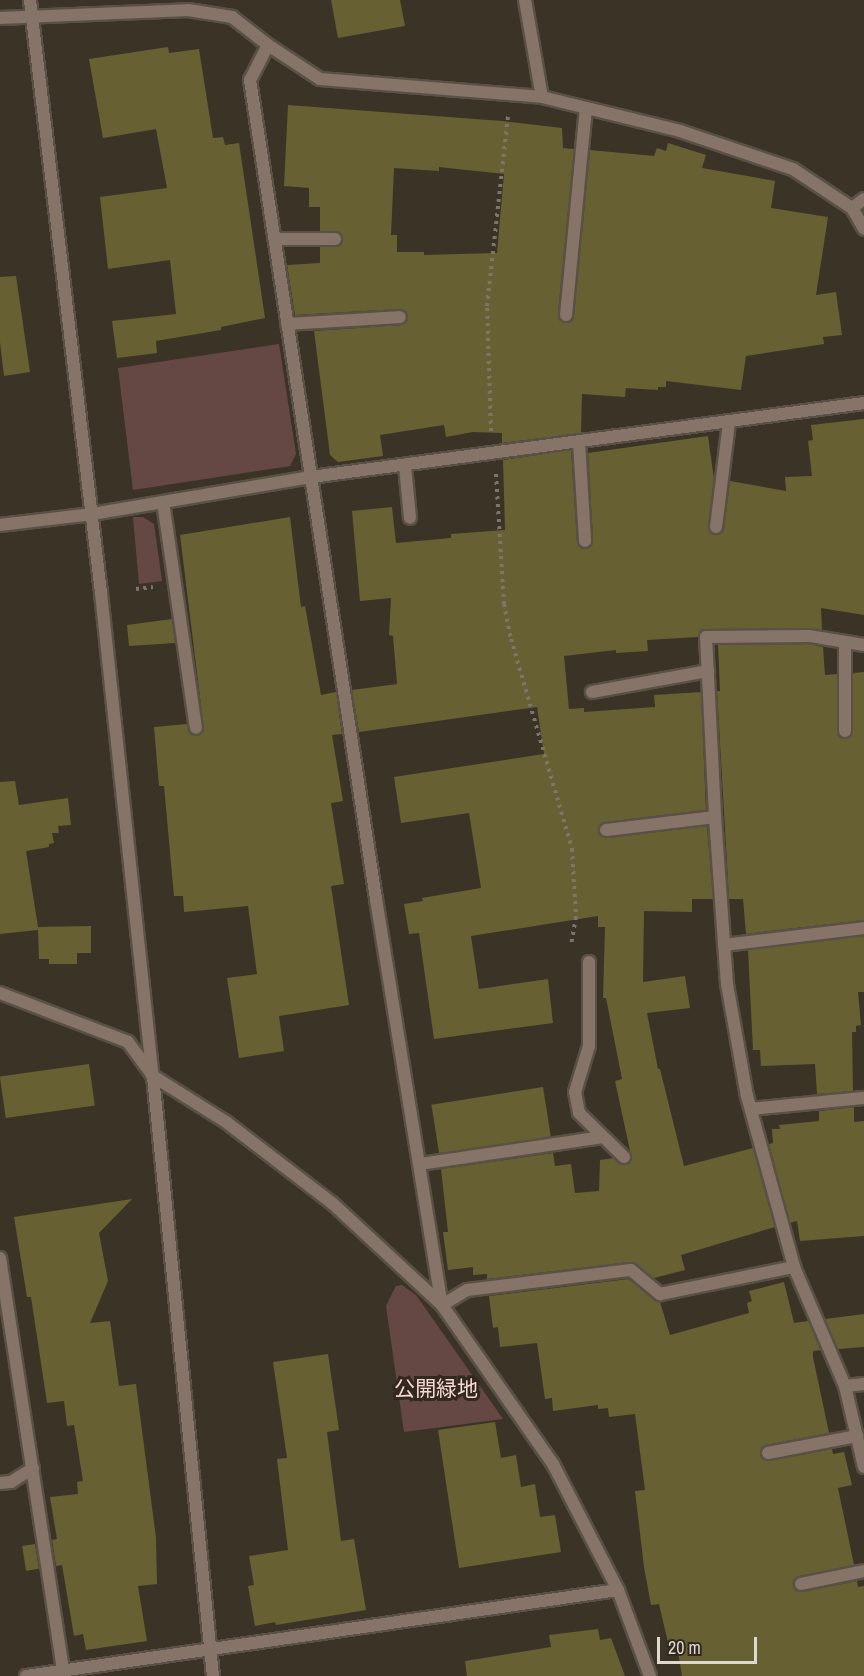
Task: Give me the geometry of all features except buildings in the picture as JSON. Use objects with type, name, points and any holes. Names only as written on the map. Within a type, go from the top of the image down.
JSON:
[{"type":"street","points":[[30,0],[92,514],[153,1076],[213,1676]]},
{"type":"street","points":[[525,0],[542,97]]},
{"type":"street","points":[[0,18],[188,10],[232,17],[268,45],[320,79],[542,97],[680,131],[793,169],[852,208],[864,229]]},
{"type":"street","points":[[268,45],[250,80],[442,1305]]},
{"type":"street","points":[[566,315],[586,108]]},
{"type":"street","points":[[852,208],[864,200]]},
{"type":"street","points":[[275,239],[335,239]]},
{"type":"street","points":[[287,324],[400,317]]},
{"type":"street","points":[[0,525],[92,514],[311,477],[864,403]]},
{"type":"street","points":[[716,526],[729,422]]},
{"type":"street","points":[[579,442],[585,541]]},
{"type":"street","points":[[405,466],[410,518]]},
{"type":"street","points":[[163,502],[196,728]]},
{"type":"street","points":[[864,645],[809,636],[706,637],[715,817],[727,984],[751,1109],[794,1267],[845,1386],[864,1467]]},
{"type":"street","points":[[845,642],[845,731]]},
{"type":"street","points":[[592,692],[708,671]]},
{"type":"street","points":[[606,830],[715,817]]},
{"type":"street","points":[[724,945],[864,928]]},
{"type":"street","points":[[589,962],[589,1046],[575,1092],[579,1113],[624,1157]]},
{"type":"street","points":[[0,993],[128,1042],[153,1076],[226,1122],[332,1203],[442,1305],[553,1464],[618,1590],[650,1676]]},
{"type":"street","points":[[751,1109],[864,1098]]},
{"type":"street","points":[[420,1164],[602,1137]]},
{"type":"street","points":[[0,1258],[3,1293],[33,1468],[63,1673]]},
{"type":"street","points":[[442,1305],[467,1290],[631,1270],[660,1294],[794,1267]]},
{"type":"street","points":[[845,1386],[864,1384]]},
{"type":"street","points":[[768,1453],[856,1436]]},
{"type":"street","points":[[0,1483],[11,1482],[33,1468]]},
{"type":"street","points":[[801,1584],[864,1571]]},
{"type":"street","points":[[26,1676],[63,1673],[210,1648],[618,1590]]},
{"type":"path","points":[[510,94],[487,306],[493,452],[504,604],[508,628],[572,849],[576,917],[571,950]]},
{"type":"green space","points":[[279,344],[296,454],[290,466],[133,490],[118,368]]},
{"type":"green space","points":[[133,517],[143,517],[154,524],[162,581],[139,584]]},
{"type":"green space","name":"公開緑地","points":[[402,1285],[416,1295],[503,1419],[404,1432],[386,1306],[396,1286]]}]
